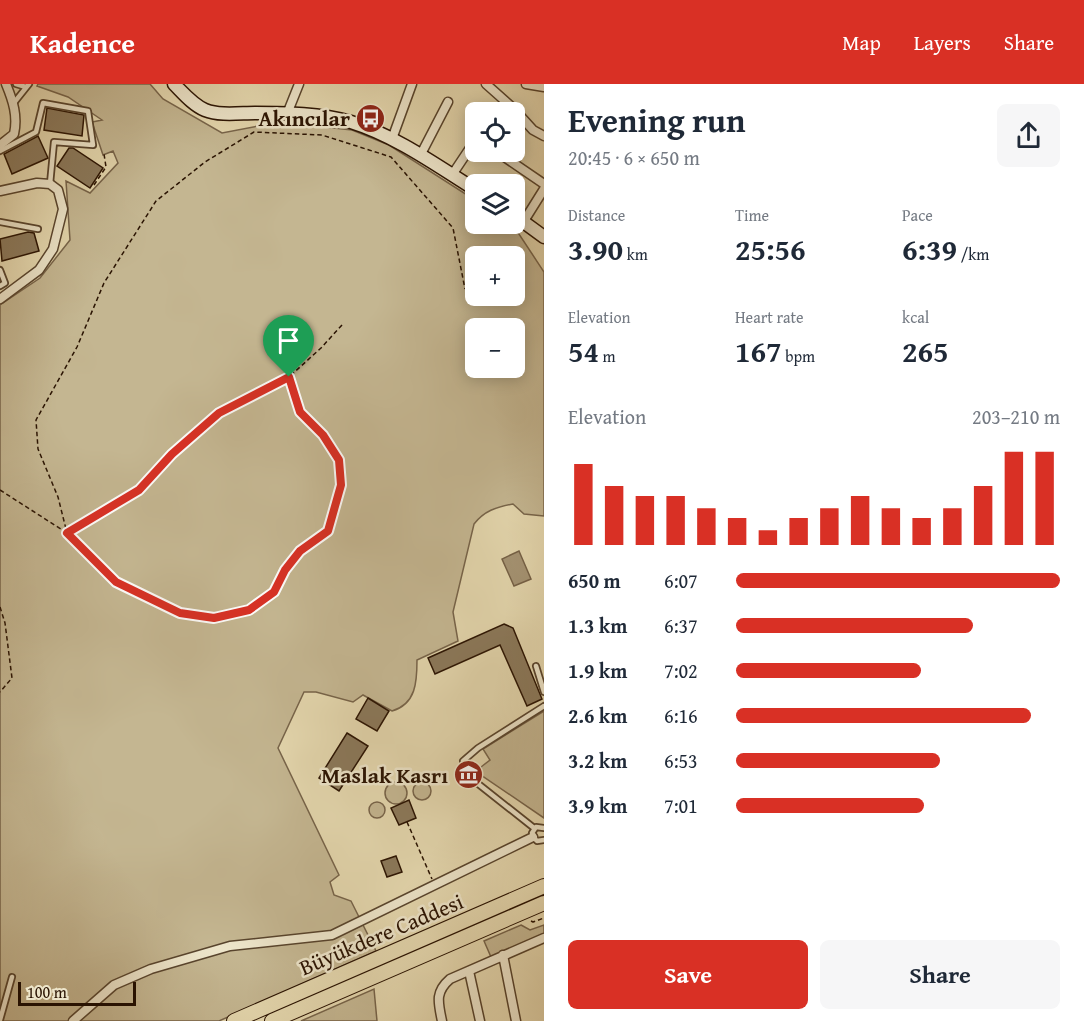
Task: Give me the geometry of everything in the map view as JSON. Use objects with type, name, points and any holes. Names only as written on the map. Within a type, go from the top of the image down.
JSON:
[{"type":"main road","points":[[174,84],[193,103],[214,113],[329,117],[376,131],[465,183]]},
{"type":"main road","points":[[525,223],[544,237]]},
{"type":"main road","name":"Büyükdere Caddesi","points":[[234,1021],[544,886]]},
{"type":"main road","name":"Büyükdere Caddesi","points":[[272,1021],[544,903]]},
{"type":"main road","points":[[417,958],[421,947],[453,932],[472,917]]},
{"type":"street","points":[[0,145],[14,134],[16,122],[14,104],[6,84]]},
{"type":"street","points":[[287,114],[299,84]]},
{"type":"street","points":[[392,139],[412,84]]},
{"type":"street","points":[[486,84],[533,130],[544,136]]},
{"type":"street","points":[[525,84],[544,87]]},
{"type":"street","points":[[420,156],[448,102]]},
{"type":"street","points":[[452,175],[465,156]]},
{"type":"street","points":[[511,162],[544,184]]},
{"type":"street","points":[[0,191],[38,183],[50,184],[58,190],[63,209],[53,249],[39,270],[0,299]]},
{"type":"street","points":[[525,211],[544,189]]},
{"type":"street","points":[[73,1021],[114,985],[151,969],[230,946],[332,935],[534,833]]},
{"type":"street","points":[[442,1021],[439,997],[441,987],[450,979],[502,955],[544,940]]},
{"type":"street","points":[[502,955],[516,1021]]},
{"type":"street","points":[[469,971],[480,1021]]},
{"type":"lane","points":[[16,84],[28,85]]},
{"type":"lane","points":[[14,104],[28,85]]},
{"type":"lane","points":[[0,151],[36,132],[43,103],[88,111],[93,145],[54,142],[50,184]]},
{"type":"lane","points":[[0,222],[38,229]]},
{"type":"lane","points":[[0,270],[5,283],[0,286]]},
{"type":"lane","points":[[536,666],[544,692]]},
{"type":"lane","points":[[544,706],[478,748],[463,761],[472,779],[534,833],[537,841],[544,840]]},
{"type":"lane","points":[[534,833],[539,826],[544,828]]},
{"type":"lane","points":[[0,1020],[12,977]]},
{"type":"path","points":[[67,533],[58,497],[38,449],[36,420],[77,347],[104,283],[156,201],[205,162],[254,132],[322,135],[391,157],[453,228],[465,289]]},
{"type":"path","points":[[94,184],[106,167],[104,154]]},
{"type":"path","points":[[67,533],[139,490],[172,454],[219,413],[289,377],[342,325]]},
{"type":"path","points":[[0,490],[67,533],[116,582],[180,613],[214,618],[249,610],[274,592],[285,570],[300,551],[328,531],[341,485],[339,460],[323,435],[300,412],[289,377]]},
{"type":"path","points":[[0,607],[6,623],[12,678],[0,692]]},
{"type":"path","points":[[407,822],[434,885]]},
{"type":"path","points":[[537,921],[544,918]]},
{"type":"shaded area","points":[[38,84],[150,84],[163,99],[222,133],[279,122],[352,130],[389,145],[465,194],[465,234],[519,234],[544,272],[544,516],[524,514],[513,504],[491,510],[474,524],[453,612],[458,641],[417,660],[414,691],[406,703],[392,711],[363,695],[353,702],[316,692],[304,692],[278,748],[339,875],[330,882],[334,895],[351,901],[376,951],[219,1021],[0,1021],[0,305],[40,278],[70,240],[66,181],[90,193],[118,163],[113,151],[103,155],[92,122],[102,120],[68,97],[37,86]]},
{"type":"shaded area","points":[[519,551],[531,579],[514,586],[502,559]]},
{"type":"shaded area","points":[[544,711],[544,818],[481,775],[481,767],[490,760],[483,749]]},
{"type":"shaded area","points":[[396,782],[404,785],[407,793],[404,801],[396,804],[388,801],[385,793],[388,785]]},
{"type":"shaded area","points":[[422,782],[428,785],[431,791],[428,797],[422,800],[416,797],[413,791],[416,785]]},
{"type":"shaded area","points":[[377,802],[383,804],[385,810],[383,816],[377,818],[371,816],[369,810],[371,804]]},
{"type":"shaded area","points":[[521,925],[530,930],[544,925],[544,935],[491,957],[484,941]]},
{"type":"shaded area","points":[[374,989],[377,1021],[301,1021]]},
{"type":"building","points":[[47,108],[84,115],[82,136],[44,130]]},
{"type":"building","points":[[38,136],[48,158],[12,174],[4,154]]},
{"type":"building","points":[[69,148],[73,148],[103,168],[90,188],[57,166]]},
{"type":"building","points":[[28,232],[34,233],[39,251],[2,261],[0,239]]},
{"type":"building","points":[[504,624],[513,628],[542,699],[527,706],[500,645],[435,674],[428,658]]},
{"type":"building","points":[[368,698],[389,711],[377,731],[356,719]]},
{"type":"building","points":[[347,733],[368,746],[339,791],[319,778]]},
{"type":"building","points":[[409,800],[416,818],[399,825],[391,808]]},
{"type":"building","points":[[396,856],[402,872],[387,877],[381,861]]},
{"type":"place","name":"Akıncılar","points":[[371,118]]},
{"type":"place","name":"Maslak Kasrı","points":[[469,775]]},
{"type":"route","points":[[289,377],[300,412],[323,435],[339,460],[341,485],[328,531],[300,551],[285,570],[274,592],[249,610],[214,618],[180,613],[116,582],[67,533],[139,490],[172,454],[219,413],[289,377]]}]
